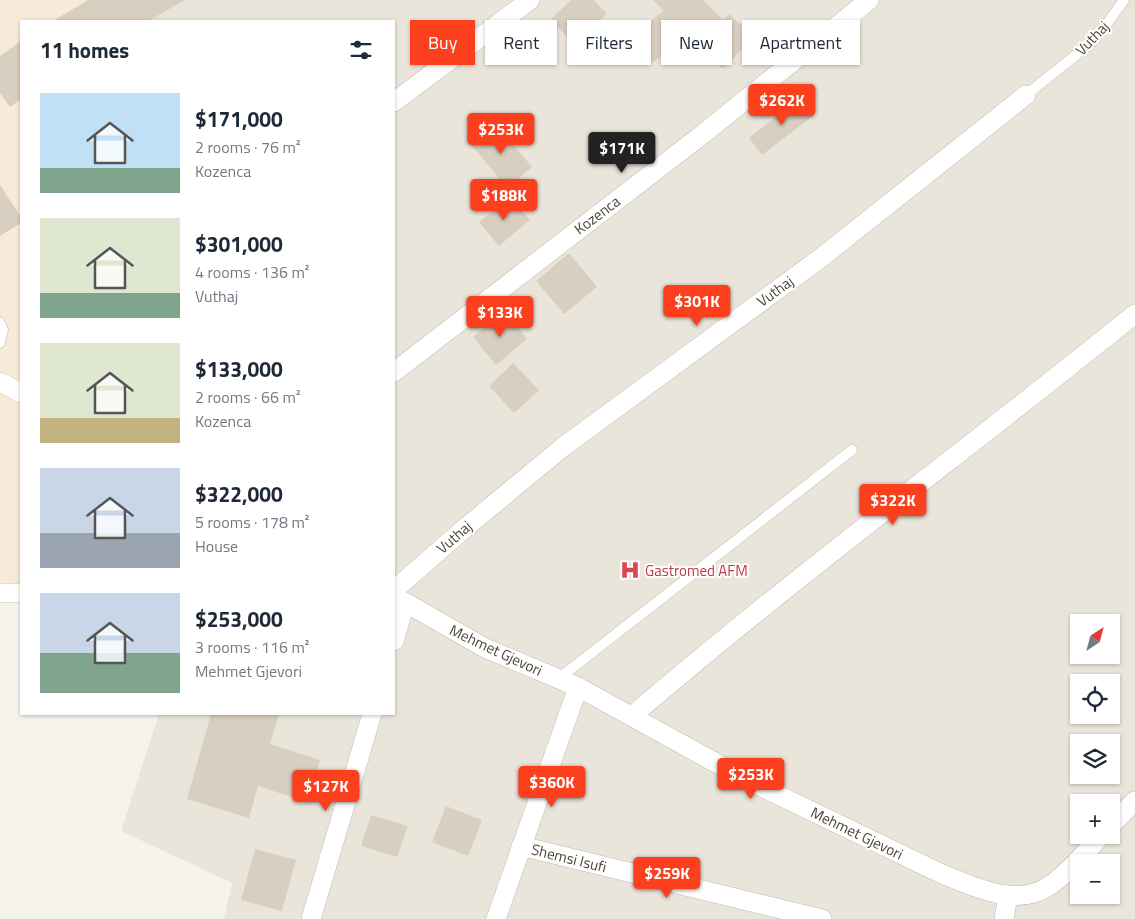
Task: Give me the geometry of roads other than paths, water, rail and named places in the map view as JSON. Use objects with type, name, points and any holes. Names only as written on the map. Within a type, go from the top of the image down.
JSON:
[{"type":"street","points":[[395,101],[530,0]]},
{"type":"street","name":"Kozenca","points":[[395,371],[703,134],[869,0]]},
{"type":"street","name":"Vuthaj","points":[[398,596],[464,528],[563,447],[822,257],[1026,95]]},
{"type":"street","points":[[632,716],[785,588],[1135,314]]},
{"type":"street","points":[[0,593],[20,593]]},
{"type":"street","points":[[395,630],[398,596]]},
{"type":"street","name":"Mehmet Gjevori","points":[[398,596],[485,648],[578,687],[747,780],[975,888],[1008,895],[1030,895],[1048,887],[1066,873],[1093,844]]},
{"type":"street","points":[[496,919],[578,687]]},
{"type":"street","points":[[311,919],[372,715]]},
{"type":"street","points":[[1120,816],[1135,800]]},
{"type":"street","name":"Shemsi Isufi","points":[[521,846],[822,919]]},
{"type":"street","points":[[1004,919],[1008,895]]},
{"type":"lane","name":"Vuthaj","points":[[1026,95],[1090,43],[1124,0]]},
{"type":"lane","points":[[0,323],[3,330],[0,343]]},
{"type":"lane","points":[[558,679],[852,450]]},
{"type":"place","name":"Gastromed AFM","points":[[630,570]]}]
